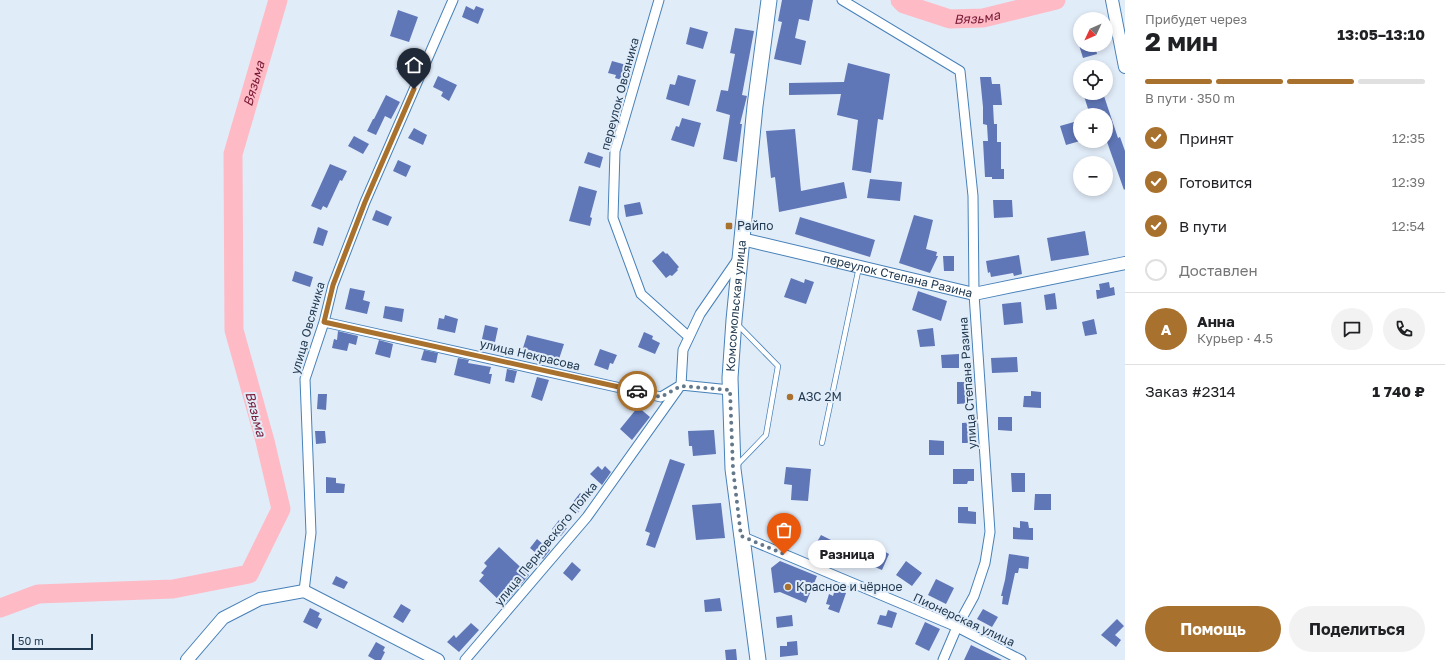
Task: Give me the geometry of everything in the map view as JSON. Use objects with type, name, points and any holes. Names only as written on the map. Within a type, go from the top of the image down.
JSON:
[{"type":"main road","name":"Комсомольская улица","points":[[758,660],[733,469],[730,390],[734,320],[755,106],[769,0]]},
{"type":"street","name":"улица Овсяника","points":[[304,591],[311,532],[305,379],[324,322],[333,285],[365,202],[454,0]]},
{"type":"street","name":"переулок Овсяника","points":[[659,0],[615,151],[613,218],[641,294],[689,337]]},
{"type":"street","name":"улица Степана Разина","points":[[842,0],[960,71],[973,196],[974,294],[990,532],[985,563],[974,596],[957,627],[942,660]]},
{"type":"street","points":[[1113,1],[1120,16],[1125,67]]},
{"type":"street","name":"переулок Степана Разина","points":[[742,239],[974,294],[1125,263]]},
{"type":"street","points":[[730,390],[681,386],[683,350],[700,314],[741,254]]},
{"type":"street","name":"улица Некрасова","points":[[324,322],[661,397],[681,386]]},
{"type":"street","name":"улица Перновского Полка","points":[[465,660],[587,517],[681,386]]},
{"type":"street","name":"Пионерская улица","points":[[741,536],[957,627],[1021,660]]},
{"type":"street","points":[[187,660],[224,618],[260,599],[304,591],[438,660]]},
{"type":"lane","points":[[822,443],[859,267]]},
{"type":"lane","points":[[733,469],[766,435],[778,366],[734,320]]},
{"type":"building","points":[[782,0],[813,0],[809,21],[799,19],[795,38],[806,41],[801,65],[774,59],[782,22],[778,21]]},
{"type":"building","points":[[466,6],[474,10],[476,6],[484,9],[478,24],[462,17]]},
{"type":"building","points":[[398,10],[418,17],[409,42],[390,36]]},
{"type":"building","points":[[690,27],[708,32],[703,49],[686,44]]},
{"type":"building","points":[[735,28],[754,31],[742,95],[747,96],[740,124],[742,124],[737,162],[723,159],[730,115],[716,111],[721,90],[728,91],[735,54],[730,53]]},
{"type":"building","points":[[1081,52],[1097,52],[1097,54],[1083,58]]},
{"type":"building","points":[[400,61],[414,68],[409,76],[396,69]]},
{"type":"building","points":[[612,61],[630,66],[625,81],[615,78],[616,75],[608,73]]},
{"type":"building","points":[[848,63],[890,74],[883,120],[878,119],[871,173],[852,170],[858,120],[837,115],[841,94],[789,95],[789,83],[844,82]]},
{"type":"building","points":[[678,75],[696,80],[689,106],[666,99],[670,84],[675,85]]},
{"type":"building","points":[[438,76],[457,85],[449,101],[441,96],[443,92],[433,87]]},
{"type":"building","points":[[980,77],[991,77],[992,84],[1000,84],[1002,105],[993,105],[994,124],[997,124],[997,142],[1001,142],[1001,169],[1004,169],[1004,179],[992,179],[992,177],[985,177],[983,141],[988,141],[987,125],[983,124]]},
{"type":"building","points":[[386,95],[400,102],[391,119],[385,116],[376,135],[367,131]]},
{"type":"building","points":[[1085,100],[1105,100],[1108,108],[1088,108]]},
{"type":"building","points":[[682,118],[701,123],[694,147],[671,140],[676,126],[679,127]]},
{"type":"building","points":[[1073,122],[1073,143],[1066,145],[1060,126]]},
{"type":"building","points":[[1113,123],[1118,138],[1120,137],[1125,151],[1124,190],[1113,156],[1109,148],[1113,148]]},
{"type":"building","points":[[414,128],[427,135],[423,145],[408,138]]},
{"type":"building","points":[[795,129],[801,191],[844,182],[847,198],[779,212],[775,177],[771,178],[766,131]]},
{"type":"building","points":[[354,136],[369,144],[363,154],[348,146]]},
{"type":"building","points":[[588,152],[603,157],[600,168],[584,163]]},
{"type":"building","points":[[398,160],[411,166],[406,177],[393,171]]},
{"type":"building","points":[[330,164],[347,171],[342,181],[340,180],[327,208],[323,206],[321,210],[311,206]]},
{"type":"building","points":[[870,179],[902,182],[900,201],[867,198]]},
{"type":"building","points":[[579,186],[597,191],[590,217],[592,218],[590,226],[569,221]]},
{"type":"building","points":[[993,200],[1012,200],[1013,217],[994,218]]},
{"type":"building","points":[[640,202],[643,214],[626,217],[624,205]]},
{"type":"building","points":[[376,210],[392,217],[388,226],[372,220]]},
{"type":"building","points":[[914,215],[933,220],[926,249],[937,252],[936,256],[938,256],[930,273],[899,263]]},
{"type":"building","points":[[800,217],[875,240],[870,257],[795,234]]},
{"type":"building","points":[[318,227],[328,231],[323,246],[313,243]]},
{"type":"building","points":[[1085,231],[1089,255],[1051,261],[1047,238]]},
{"type":"building","points":[[663,251],[666,254],[667,253],[679,267],[672,276],[670,275],[666,278],[652,261]]},
{"type":"building","points":[[1019,255],[1022,274],[1014,276],[1013,273],[991,277],[990,272],[988,273],[986,261]]},
{"type":"building","points":[[943,256],[954,256],[954,271],[944,271]]},
{"type":"building","points":[[295,271],[313,277],[310,287],[292,281]]},
{"type":"building","points":[[791,278],[804,283],[805,279],[814,282],[806,304],[784,297]]},
{"type":"building","points":[[1109,282],[1110,288],[1114,287],[1115,295],[1097,299],[1096,290],[1100,290],[1099,284]]},
{"type":"building","points":[[350,288],[365,291],[363,300],[370,302],[367,314],[345,309]]},
{"type":"building","points":[[918,291],[947,301],[941,321],[912,310]]},
{"type":"building","points":[[1055,293],[1057,309],[1046,310],[1044,295]]},
{"type":"building","points":[[1021,302],[1023,323],[1004,325],[1002,304]]},
{"type":"building","points":[[385,306],[404,309],[402,322],[383,318]]},
{"type":"building","points":[[445,315],[458,319],[455,333],[437,329],[439,318],[444,319]]},
{"type":"building","points":[[1094,319],[1097,334],[1085,336],[1082,322]]},
{"type":"building","points":[[485,325],[498,328],[495,342],[482,339]]},
{"type":"building","points":[[933,328],[935,346],[920,347],[917,330]]},
{"type":"building","points":[[338,331],[358,336],[356,345],[349,343],[347,351],[332,348],[334,339],[337,340]]},
{"type":"building","points":[[644,332],[653,336],[652,339],[660,343],[655,354],[638,347]]},
{"type":"building","points":[[527,335],[564,344],[559,359],[523,348]]},
{"type":"building","points":[[379,340],[393,344],[390,358],[375,354]]},
{"type":"building","points":[[600,349],[617,355],[613,364],[610,363],[608,370],[594,365]]},
{"type":"building","points":[[424,350],[438,353],[436,363],[421,360]]},
{"type":"building","points":[[959,354],[959,368],[942,368],[941,355]]},
{"type":"building","points":[[1017,357],[1018,372],[992,373],[991,358]]},
{"type":"building","points":[[458,358],[469,360],[468,363],[491,367],[489,374],[492,374],[490,384],[454,375]]},
{"type":"building","points":[[507,369],[517,371],[514,383],[505,381]]},
{"type":"building","points":[[537,377],[549,380],[542,401],[531,397]]},
{"type":"building","points":[[957,382],[972,382],[972,403],[957,404]]},
{"type":"building","points":[[1031,391],[1041,392],[1041,408],[1023,407],[1024,396],[1031,396]]},
{"type":"building","points":[[318,394],[327,394],[326,410],[317,409]]},
{"type":"building","points":[[638,407],[650,417],[632,440],[620,429]]},
{"type":"building","points":[[998,417],[1012,417],[1012,431],[998,430]]},
{"type":"building","points":[[975,422],[975,443],[962,443],[962,423]]},
{"type":"building","points":[[714,430],[716,454],[693,456],[692,446],[689,446],[688,431]]},
{"type":"building","points":[[315,431],[325,431],[326,443],[316,444]]},
{"type":"building","points":[[929,440],[944,441],[944,455],[929,455]]},
{"type":"building","points":[[670,459],[685,464],[655,548],[646,545],[650,533],[645,531]]},
{"type":"building","points":[[598,466],[602,470],[605,466],[611,472],[602,485],[590,474]]},
{"type":"building","points":[[786,467],[811,469],[808,501],[791,500],[792,485],[784,484]]},
{"type":"building","points":[[953,469],[974,469],[974,481],[968,481],[967,484],[953,484]]},
{"type":"building","points":[[1011,473],[1025,473],[1025,492],[1012,492]]},
{"type":"building","points":[[326,477],[336,478],[336,483],[345,484],[344,493],[326,493]]},
{"type":"building","points":[[580,493],[588,499],[578,513],[569,507]]},
{"type":"building","points":[[1035,494],[1051,494],[1051,510],[1034,510]]},
{"type":"building","points":[[721,503],[725,538],[696,540],[692,505]]},
{"type":"building","points":[[958,507],[968,507],[968,511],[976,512],[976,524],[958,523]]},
{"type":"building","points":[[559,520],[567,528],[561,536],[552,529]]},
{"type":"building","points":[[1020,521],[1028,522],[1029,528],[1033,528],[1033,540],[1013,539],[1013,527],[1020,528]]},
{"type":"building","points":[[821,535],[831,540],[823,554],[813,549]]},
{"type":"building","points":[[537,539],[550,550],[543,559],[530,548]]},
{"type":"building","points":[[499,547],[529,575],[504,605],[479,581],[484,575],[481,573],[487,566],[484,563]]},
{"type":"building","points":[[878,548],[889,554],[882,570],[870,565]]},
{"type":"building","points":[[1009,554],[1029,557],[1028,569],[1019,568],[1018,573],[1015,573],[1008,605],[1002,604],[1003,596],[1001,596]]},
{"type":"building","points":[[780,561],[817,576],[806,603],[780,592],[774,593],[771,568]]},
{"type":"building","points":[[906,561],[922,573],[912,586],[896,575]]},
{"type":"building","points":[[572,562],[581,570],[572,581],[563,573]]},
{"type":"building","points":[[336,576],[348,582],[344,589],[332,584]]},
{"type":"building","points":[[936,579],[954,588],[946,604],[928,595]]},
{"type":"building","points":[[835,589],[846,593],[839,613],[828,609],[830,605],[826,604],[829,594],[833,596]]},
{"type":"building","points":[[720,598],[722,611],[705,612],[704,600]]},
{"type":"building","points":[[401,604],[411,610],[403,623],[393,617]]},
{"type":"building","points":[[310,608],[320,613],[318,617],[322,619],[317,629],[303,622]]},
{"type":"building","points":[[983,609],[998,617],[992,627],[977,619]]},
{"type":"building","points":[[888,610],[897,613],[892,628],[877,624],[880,615],[886,616]]},
{"type":"building","points":[[792,615],[793,626],[777,628],[776,617]]},
{"type":"building","points":[[1117,619],[1124,626],[1115,635],[1121,640],[1116,647],[1101,635]]},
{"type":"building","points":[[925,622],[940,629],[929,651],[915,644]]},
{"type":"building","points":[[471,623],[479,630],[459,652],[447,642],[454,635],[456,638]]},
{"type":"building","points":[[797,641],[798,655],[780,657],[780,646],[787,646],[787,642]]},
{"type":"building","points":[[376,642],[385,647],[383,651],[385,652],[381,660],[375,660],[368,656]]},
{"type":"building","points":[[971,645],[1002,660],[964,660]]},
{"type":"building","points":[[736,649],[737,660],[726,660],[725,650]]},
{"type":"waterway","name":"Вязьма","points":[[0,608],[38,594],[173,589],[249,574],[281,509],[265,441],[234,330],[233,154],[278,0]]},
{"type":"waterway","name":"Вязьма","points":[[900,0],[904,4],[950,19],[983,18],[1056,0]]},
{"type":"way so far","points":[[637,391],[661,397],[681,386],[730,390],[733,469],[741,536],[784,554]]},
{"type":"place","name":"Райпо","points":[[729,226]]},
{"type":"place","name":"АЗС 2М","points":[[790,397]]},
{"type":"place","name":"Разница","points":[[784,554]]},
{"type":"place","name":"Красное и чёрное","points":[[788,587]]},
{"type":"route","points":[[414,89],[365,202],[333,285],[324,322],[637,391]]}]
